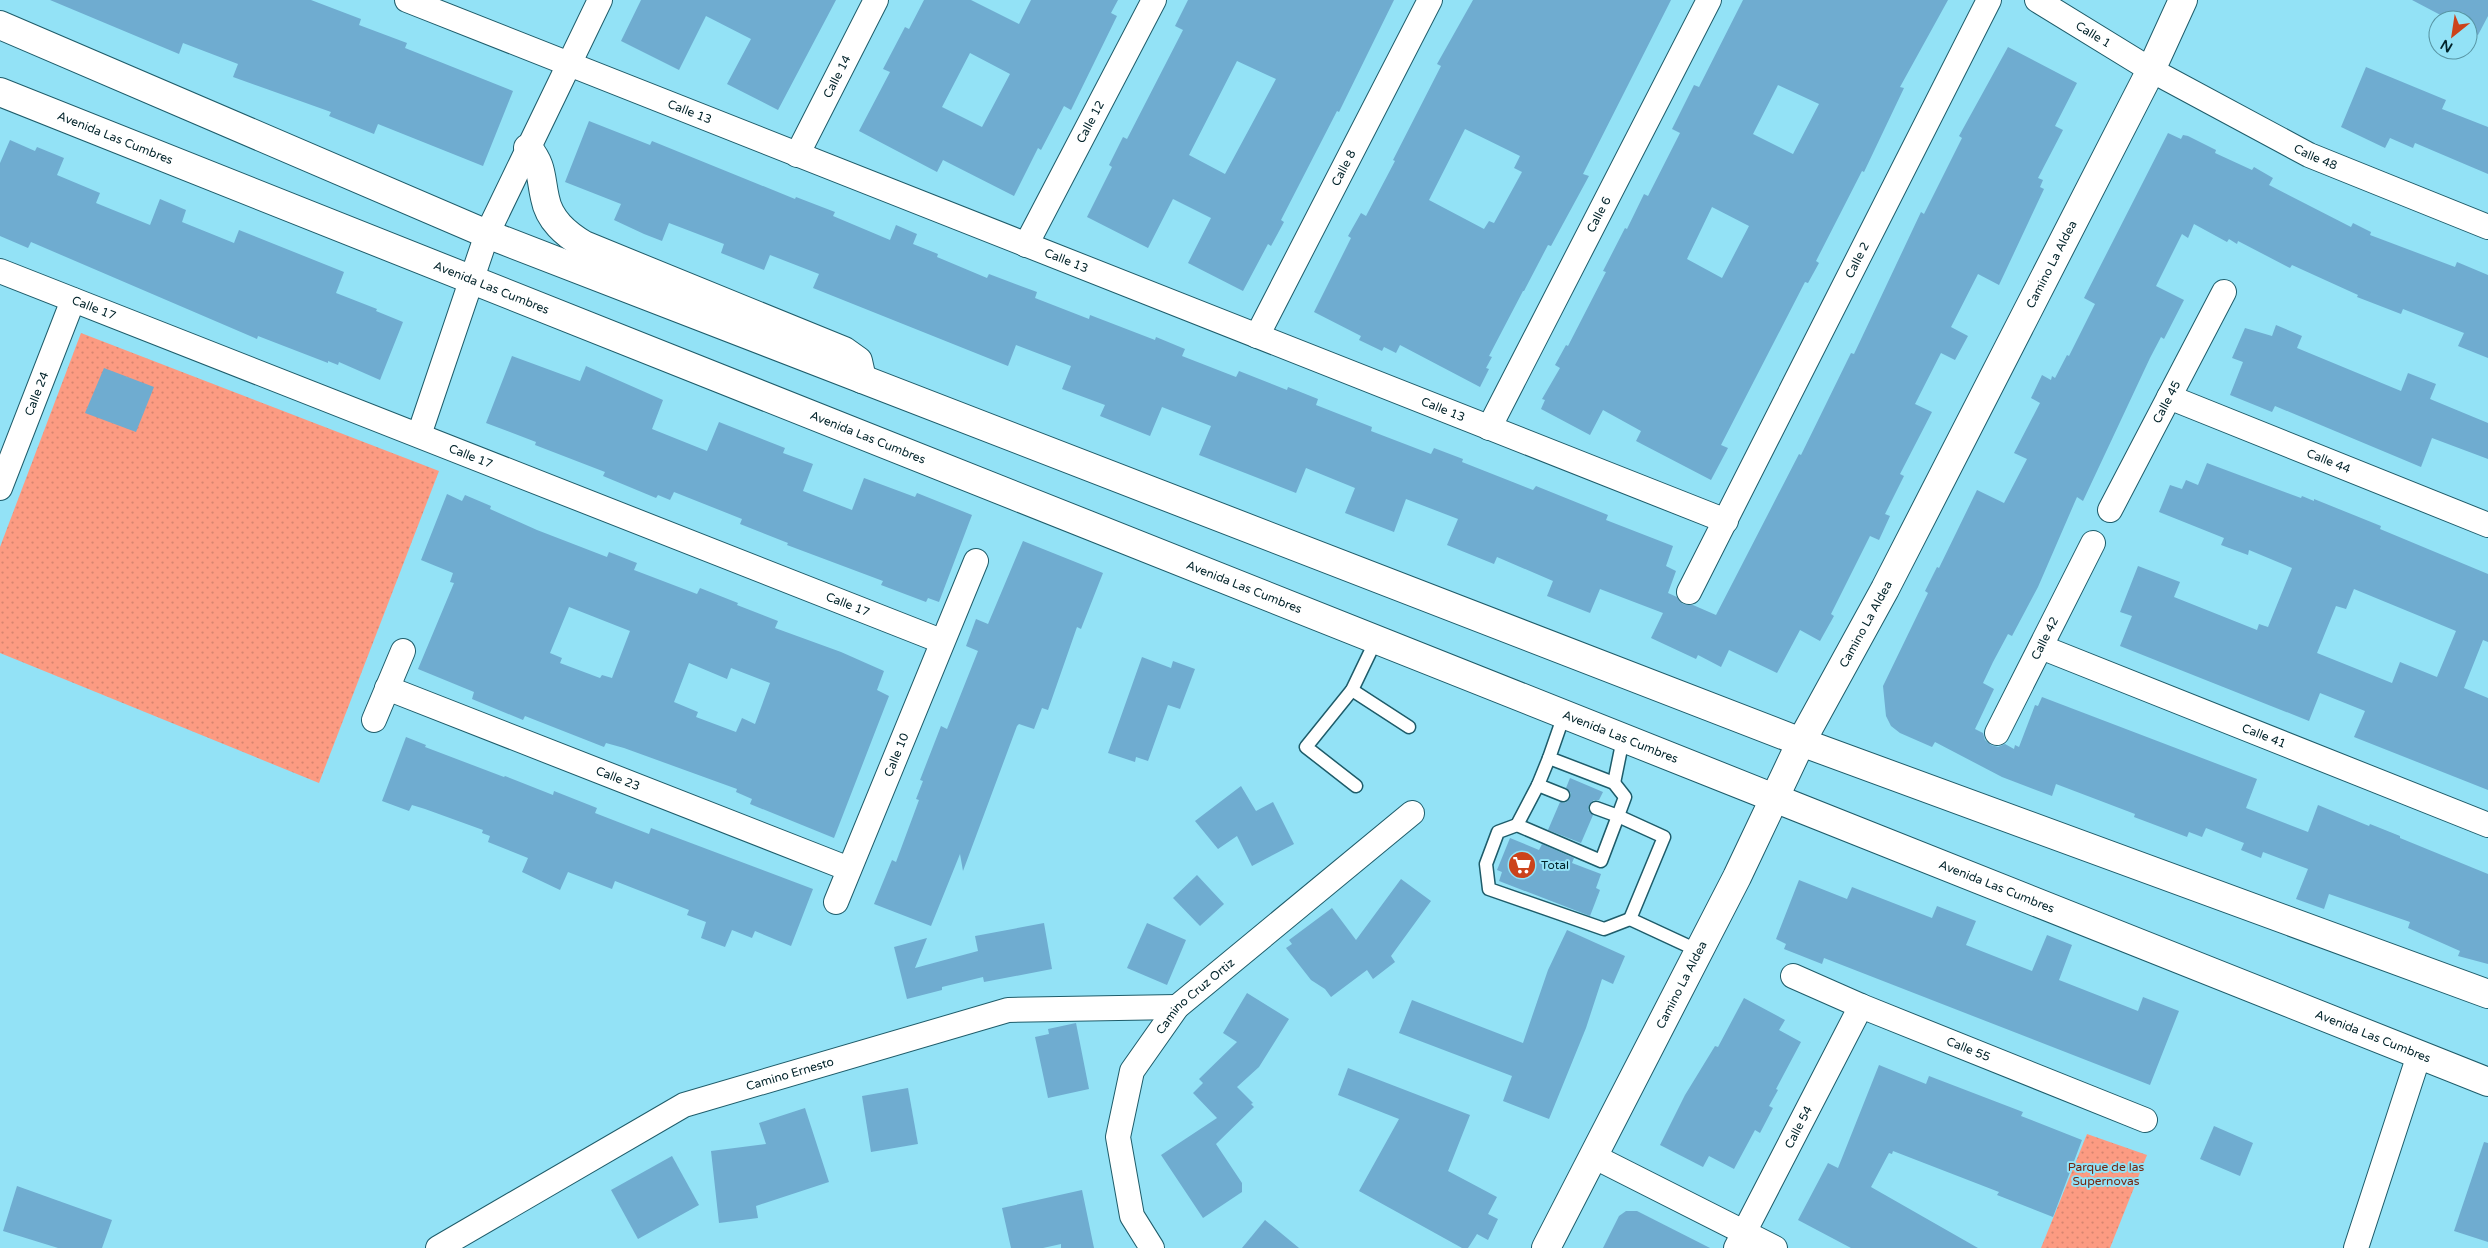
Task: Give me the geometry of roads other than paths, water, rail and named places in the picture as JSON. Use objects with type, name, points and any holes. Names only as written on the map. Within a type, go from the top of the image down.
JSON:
[{"type":"main road","name":"Camino La Aldea","points":[[1546,1248],[1698,951],[1801,742],[1885,589],[2151,70],[2183,0]]},
{"type":"main road","points":[[0,25],[487,234],[1801,742],[2488,994]]},
{"type":"main road","name":"Avenida Las Cumbres","points":[[0,92],[2488,1082]]},
{"type":"main road","points":[[528,148],[539,161],[544,198],[550,215],[568,235],[584,245],[844,351],[858,361],[862,379]]},
{"type":"street","name":"Calle 13","points":[[407,0],[1726,521]]},
{"type":"street","points":[[419,435],[487,234],[567,64],[600,0]]},
{"type":"street","name":"Calle 14","points":[[797,155],[876,0]]},
{"type":"street","name":"Calle 12","points":[[1026,245],[1154,0]]},
{"type":"street","name":"Calle 8","points":[[1257,336],[1430,0]]},
{"type":"street","name":"Calle 6","points":[[1489,428],[1709,0]]},
{"type":"street","name":"Calle 2","points":[[1689,592],[1990,0]]},
{"type":"street","name":"Calle 1","points":[[2037,0],[2151,70]]},
{"type":"street","name":"Calle 48","points":[[2151,70],[2309,156],[2488,227]]},
{"type":"street","name":"Calle 17","points":[[0,271],[941,641]]},
{"type":"street","name":"Calle 45","points":[[2110,510],[2224,292]]},
{"type":"street","name":"Calle 24","points":[[0,488],[73,300]]},
{"type":"street","name":"Calle 44","points":[[2169,397],[2488,525]]},
{"type":"street","name":"Calle 42","points":[[1997,733],[2093,543]]},
{"type":"street","name":"Calle 10","points":[[836,902],[941,641],[976,560]]},
{"type":"street","name":"Calle 41","points":[[2041,647],[2488,825]]},
{"type":"street","points":[[374,720],[402,650]]},
{"type":"street","name":"Calle 23","points":[[387,688],[849,869]]},
{"type":"street","name":"Camino Cruz Ortiz","points":[[1152,1248],[1132,1216],[1118,1137],[1132,1071],[1176,1006],[1412,813]]},
{"type":"street","name":"Calle 55","points":[[1793,976],[1861,1006],[2145,1120]]},
{"type":"street","name":"Camino Ernesto","points":[[438,1248],[684,1104],[1008,1010],[1176,1006]]},
{"type":"street","name":"Calle 54","points":[[1740,1240],[1861,1006]]},
{"type":"street","points":[[2356,1248],[2419,1055]]},
{"type":"street","points":[[1593,1156],[1740,1240],[1775,1248]]},
{"type":"lane","points":[[1356,786],[1306,747],[1352,690],[1376,640]]},
{"type":"lane","points":[[1352,690],[1409,727]]},
{"type":"lane","points":[[1517,826],[1538,785],[1564,715]]},
{"type":"lane","points":[[1614,783],[1623,739]]},
{"type":"lane","points":[[1549,758],[1614,783],[1625,797],[1601,861],[1517,826],[1498,832],[1486,864],[1489,889],[1604,929],[1630,919],[1698,951]]},
{"type":"lane","points":[[1538,785],[1563,795]]},
{"type":"lane","points":[[1596,808],[1664,837],[1630,919]]},
{"type":"place","name":"Total","points":[[1522,865]]},
{"type":"park label","name":"Parque de las Supernovas","points":[[2106,1174]]}]
